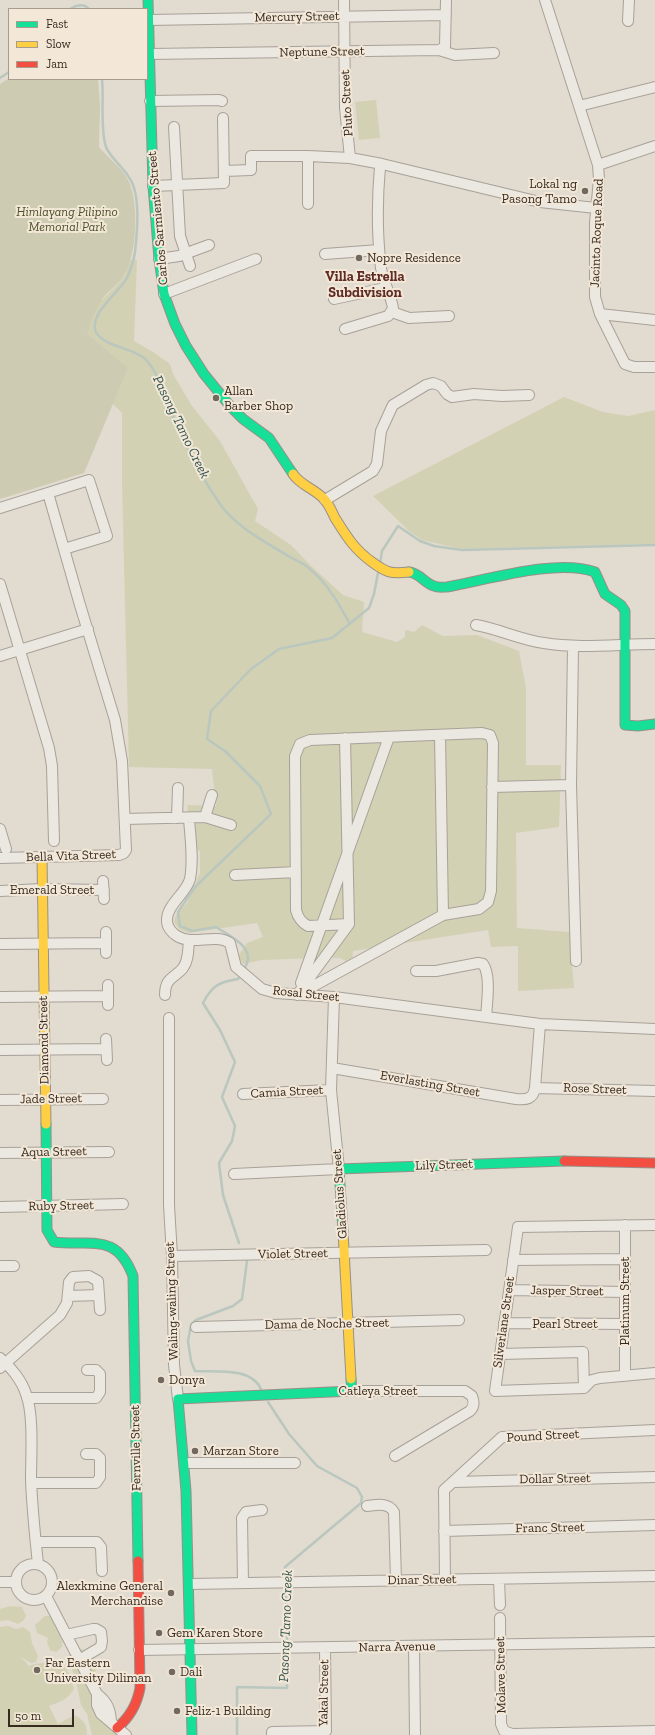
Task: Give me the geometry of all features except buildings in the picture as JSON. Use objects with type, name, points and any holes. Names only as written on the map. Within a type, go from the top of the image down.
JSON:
[{"type":"street","name":"Carlos Sarmiento Street","points":[[148,0],[153,186],[159,259],[164,294],[175,324],[186,346],[204,374],[239,415],[269,438],[295,478],[316,491],[325,500],[346,536],[358,552],[384,571],[393,574],[411,572],[418,574],[429,584],[436,587],[447,587],[525,572],[555,569],[587,569],[594,571],[598,576],[602,589],[606,595],[623,605],[625,611],[626,644]]},
{"type":"street","name":"Pluto Street","points":[[344,0],[345,108],[350,158]]},
{"type":"street","points":[[439,50],[445,47],[446,0]]},
{"type":"street","name":"Jacinto Roque Road","points":[[545,0],[598,165],[600,179],[596,208],[595,297],[600,314],[625,364],[634,367],[655,367]]},
{"type":"street","points":[[628,21],[629,0]]},
{"type":"street","name":"Mercury Street","points":[[148,20],[446,15]]},
{"type":"street","name":"Neptune Street","points":[[149,54],[439,50],[455,55],[494,53]]},
{"type":"street","points":[[579,106],[655,87]]},
{"type":"street","points":[[150,101],[222,101]]},
{"type":"street","points":[[153,186],[224,183],[223,118]]},
{"type":"street","points":[[174,127],[180,236],[190,266]]},
{"type":"street","points":[[598,165],[655,146]]},
{"type":"street","points":[[224,171],[251,170],[251,156],[350,158],[382,164],[540,202],[596,208]]},
{"type":"street","points":[[308,156],[308,204]]},
{"type":"street","points":[[345,329],[388,316],[392,312],[393,307],[386,288],[379,250],[378,206],[380,167],[382,164]]},
{"type":"street","points":[[159,259],[168,259],[186,254],[209,245]]},
{"type":"street","points":[[325,254],[379,250]]},
{"type":"street","points":[[164,294],[256,259]]},
{"type":"street","points":[[334,299],[386,288]]},
{"type":"street","points":[[392,312],[409,318],[449,316]]},
{"type":"street","points":[[600,314],[655,320]]},
{"type":"street","points":[[325,500],[373,471],[377,464],[381,431],[391,408],[393,405],[426,385],[433,383],[441,386],[447,394],[452,396],[474,394],[502,396],[529,395]]},
{"type":"street","points":[[0,508],[89,480],[107,536],[64,549]]},
{"type":"street","name":"Bella Vita Street","points":[[0,858],[122,854],[126,850],[122,761],[118,734],[110,700],[48,492]]},
{"type":"street","points":[[0,584],[51,757],[54,841]]},
{"type":"street","points":[[476,625],[501,630],[532,641],[573,646],[655,644]]},
{"type":"street","points":[[0,656],[88,629]]},
{"type":"street","points":[[626,644],[625,724],[638,726],[655,724]]},
{"type":"street","points":[[573,646],[571,785],[576,961]]},
{"type":"street","points":[[297,995],[443,915],[479,910],[488,902],[490,898],[493,743],[490,735],[482,733],[345,738],[310,740],[300,744],[295,756],[296,910],[298,918],[302,924],[316,927],[349,924]]},
{"type":"street","points":[[440,735],[443,915]]},
{"type":"street","points":[[297,995],[389,737]]},
{"type":"street","points":[[297,995],[349,924],[345,738]]},
{"type":"street","points":[[492,787],[571,785]]},
{"type":"street","points":[[177,818],[178,788]]},
{"type":"street","points":[[205,817],[212,795]]},
{"type":"street","points":[[125,816],[177,818],[205,817],[231,825]]},
{"type":"street","name":"Rosal Street","points":[[189,818],[191,867],[190,880],[172,907],[167,921],[169,929],[177,936],[189,940],[225,939],[230,943],[234,964],[244,975],[262,989],[276,993],[334,997],[540,1024],[655,1029]]},
{"type":"street","points":[[0,829],[6,849]]},
{"type":"street","name":"Diamond Street","points":[[42,857],[46,1224]]},
{"type":"street","points":[[235,875],[296,872]]},
{"type":"street","name":"Emerald Street","points":[[0,891],[42,889],[104,890]]},
{"type":"street","points":[[0,944],[43,944],[106,948],[106,932]]},
{"type":"street","points":[[165,995],[165,989],[170,979],[184,967],[187,959],[189,940]]},
{"type":"street","points":[[416,971],[436,971],[471,964],[483,964],[486,967],[487,976],[486,1017]]},
{"type":"street","points":[[0,997],[44,997],[108,1000],[108,985]]},
{"type":"street","name":"Gladiolus Street","points":[[334,997],[331,1090],[339,1169],[352,1391]]},
{"type":"street","name":"Waling-waling Street","points":[[169,1018],[168,1205],[172,1256],[174,1358],[184,1463],[190,1584],[192,1735]]},
{"type":"street","points":[[535,1088],[540,1024]]},
{"type":"street","points":[[0,1050],[44,1050],[106,1044],[107,1060]]},
{"type":"street","name":"Everlasting Street","points":[[332,1068],[516,1099],[529,1099],[532,1097],[535,1088]]},
{"type":"street","name":"Rose Street","points":[[535,1088],[655,1091]]},
{"type":"street","name":"Camia Street","points":[[243,1094],[331,1090]]},
{"type":"street","name":"Jade Street","points":[[0,1100],[102,1099]]},
{"type":"street","name":"Aqua Street","points":[[0,1153],[109,1152]]},
{"type":"street","name":"Lily Street","points":[[234,1174],[568,1161],[655,1163]]},
{"type":"street","name":"Ruby Street","points":[[0,1207],[123,1204]]},
{"type":"street","name":"Fernville Street","points":[[46,1224],[48,1235],[54,1242],[94,1242],[102,1243],[115,1249],[127,1261],[133,1276],[139,1697],[133,1712],[114,1725]]},
{"type":"street","name":"Platinum Street","points":[[625,1225],[625,1376]]},
{"type":"street","name":"Silverlane Street","points":[[655,1225],[518,1227],[495,1391],[584,1388],[592,1380],[655,1373]]},
{"type":"street","name":"Violet Street","points":[[172,1256],[486,1250]]},
{"type":"street","points":[[513,1260],[625,1259]]},
{"type":"street","points":[[0,1266],[14,1266]]},
{"type":"street","points":[[38,1564],[31,1483],[30,1410],[27,1398],[18,1379],[2,1363],[60,1316],[65,1309],[70,1280],[76,1277],[89,1276],[98,1281],[100,1310]]},
{"type":"street","name":"Jasper Street","points":[[509,1290],[625,1292]]},
{"type":"street","points":[[68,1296],[99,1295]]},
{"type":"street","name":"Dama de Noche Street","points":[[196,1327],[459,1320]]},
{"type":"street","name":"Pearl Street","points":[[504,1323],[625,1324]]},
{"type":"street","points":[[500,1354],[583,1352],[584,1388]]},
{"type":"street","points":[[27,1398],[96,1398],[100,1392],[100,1374],[96,1370],[87,1370]]},
{"type":"street","name":"Catleya Street","points":[[178,1399],[352,1391],[464,1391],[472,1396],[474,1401],[470,1411],[395,1456]]},
{"type":"street","name":"Pound Street","points":[[445,1580],[444,1490],[502,1437],[655,1430]]},
{"type":"street","points":[[31,1483],[96,1483],[100,1476],[100,1458],[96,1454],[86,1454]]},
{"type":"street","points":[[184,1463],[295,1463]]},
{"type":"street","name":"Dollar Street","points":[[454,1482],[655,1478]]},
{"type":"street","points":[[367,1506],[384,1504],[390,1507],[394,1512],[396,1580]]},
{"type":"street","points":[[243,1583],[242,1518],[246,1512],[262,1510]]},
{"type":"street","name":"Franc Street","points":[[444,1530],[655,1525]]},
{"type":"street","points":[[36,1542],[97,1542],[101,1547],[102,1571]]},
{"type":"street","points":[[30,1564],[38,1564],[45,1567],[50,1574],[52,1581],[51,1589],[46,1596],[39,1600],[30,1600],[17,1590],[16,1582],[18,1574],[23,1568],[30,1564]]},
{"type":"street","name":"Dinar Street","points":[[190,1584],[655,1576]]},
{"type":"street","points":[[499,1579],[500,1606]]},
{"type":"street","points":[[0,1582],[16,1582]]},
{"type":"street","points":[[46,1596],[97,1694],[105,1700],[110,1708],[114,1725],[126,1735]]},
{"type":"street","name":"Molave Street","points":[[500,1618],[502,1724],[504,1731],[512,1734],[655,1731]]},
{"type":"street","points":[[66,1635],[93,1629],[101,1632],[101,1647],[79,1660]]},
{"type":"street","name":"Narra Avenue","points":[[139,1650],[655,1642]]},
{"type":"street","points":[[414,1646],[415,1735]]},
{"type":"street","name":"Yakal Street","points":[[272,1735],[272,1732],[326,1731],[325,1648]]},
{"type":"shaded area","points":[[376,100],[380,138],[359,140],[355,102]]},
{"type":"shaded area","points":[[130,260],[137,260],[134,341],[170,364],[173,374],[192,406],[220,441],[258,509],[255,521],[291,545],[310,565],[343,595],[364,602],[362,632],[397,642],[405,637],[405,630],[414,632],[422,625],[443,636],[477,635],[519,651],[526,688],[526,765],[561,765],[559,827],[516,833],[517,928],[569,932],[574,988],[518,991],[518,946],[491,947],[488,930],[353,951],[352,964],[340,958],[318,958],[262,960],[243,964],[238,956],[247,943],[263,937],[257,923],[189,933],[179,929],[174,922],[176,915],[187,903],[200,873],[200,851],[194,848],[187,805],[216,806],[212,769],[129,767],[122,483],[122,413],[113,404],[102,414],[75,321],[115,288],[125,274]]},
{"type":"shaded area","points":[[564,397],[603,412],[628,416],[655,410],[655,544],[462,549],[422,540],[409,531],[373,496]]},
{"type":"shaded area","points":[[10,1606],[22,1607],[26,1616],[23,1621],[18,1624],[8,1620],[0,1621],[0,1609]]},
{"type":"shaded area","points":[[45,1616],[50,1616],[54,1620],[61,1639],[62,1646],[56,1652],[50,1650],[47,1642],[48,1638],[37,1633],[35,1625]]},
{"type":"shaded area","name":"Far Eastern University Diliman","points":[[8,1626],[16,1629],[23,1627],[30,1632],[32,1643],[38,1656],[36,1662],[31,1663],[21,1657],[29,1666],[41,1663],[51,1663],[63,1666],[67,1670],[74,1689],[66,1698],[49,1706],[58,1724],[75,1715],[81,1719],[86,1726],[87,1735],[0,1735],[0,1627]]},
{"type":"shaded area","points":[[79,1649],[89,1651],[94,1659],[96,1669],[92,1682],[102,1710],[131,1735],[92,1735],[87,1714],[81,1705],[75,1677],[68,1660],[70,1652]]},
{"type":"green space","name":"Himlayang Pilipino Memorial Park","points":[[8,79],[8,80],[98,80],[100,105],[99,147],[119,168],[129,182],[134,203],[135,229],[132,255],[124,275],[100,302],[87,334],[128,368],[84,473],[0,499],[0,84]]},
{"type":"waterway","name":"Pasong Tamo Creek","points":[[72,8],[80,5],[88,8]]},
{"type":"waterway","name":"Pasong Tamo Creek","points":[[0,78],[8,73]]},
{"type":"waterway","name":"Pasong Tamo Creek","points":[[102,80],[104,140],[108,151],[130,179],[133,186],[136,195],[137,225],[133,262],[127,278],[100,311],[96,318],[96,332],[106,341],[136,353],[148,362],[160,382],[183,440],[207,484],[220,504],[234,520],[252,534],[310,569],[328,588],[350,624]]},
{"type":"waterway","points":[[380,564],[382,551],[398,526],[420,541],[434,546],[462,550],[655,545]]},
{"type":"waterway","name":"Pasong Tamo Creek","points":[[244,969],[248,955],[241,944],[216,927],[192,931],[180,926],[178,912],[195,887],[271,814],[260,786],[225,751],[207,739],[211,711],[251,669],[279,649],[332,638],[369,608],[374,594],[378,573]]},
{"type":"waterway","name":"Pasong Tamo Creek","points":[[239,1243],[223,1195],[219,1163],[232,1141],[235,1126],[222,1097],[235,1062],[220,1030],[203,1003],[206,997],[217,985],[226,981],[238,979],[241,975]]},
{"type":"waterway","points":[[247,1261],[242,1299],[233,1306],[196,1320],[191,1325],[188,1341],[191,1361],[195,1371],[222,1371],[241,1374],[256,1382],[261,1389]]},
{"type":"waterway","name":"Pasong Tamo Creek","points":[[268,1402],[289,1434],[317,1466],[357,1488],[362,1497],[361,1503],[285,1567],[286,1581]]},
{"type":"waterway","name":"Pasong Tamo Creek","points":[[286,1586],[287,1645]]},
{"type":"waterway","name":"Pasong Tamo Creek","points":[[237,1735],[237,1687],[287,1688],[287,1650]]},
{"type":"traffic: fast","points":[[148,0],[153,186],[159,259],[164,294],[175,324],[186,346],[204,374],[230,406],[243,419],[269,438],[293,474]]},
{"type":"traffic: fast","points":[[409,572],[416,574],[436,587],[447,587],[501,575],[561,567],[579,568],[595,572],[605,594],[621,605],[625,611],[625,725],[638,726],[655,724]]},
{"type":"traffic: fast","points":[[46,1124],[47,1230],[54,1242],[90,1243],[110,1247],[119,1252],[133,1276],[138,1561]]},
{"type":"traffic: fast","points":[[343,1231],[339,1169],[564,1161]]},
{"type":"traffic: fast","points":[[192,1735],[186,1491],[178,1399],[352,1391],[351,1379]]},
{"type":"traffic: slow","points":[[293,474],[326,501],[347,537],[366,557],[389,572],[409,572]]},
{"type":"traffic: slow","points":[[42,857],[46,1124]]},
{"type":"traffic: slow","points":[[343,1231],[351,1379]]},
{"type":"traffic: jam","points":[[564,1161],[655,1163]]},
{"type":"traffic: jam","points":[[117,1728],[126,1720],[132,1710],[137,1700],[140,1688],[138,1561]]},
{"type":"place","name":"Lokal ng Pasong Tamo","points":[[585,191]]},
{"type":"place","name":"Nopre Residence","points":[[359,258]]},
{"type":"place","name":"Allan Barber Shop","points":[[216,398]]},
{"type":"place","name":"Donya","points":[[161,1380]]},
{"type":"place","name":"Marzan Store","points":[[195,1451]]},
{"type":"place","name":"Alexkmine General Merchandise","points":[[171,1593]]},
{"type":"place","name":"Gem Karen Store","points":[[159,1633]]},
{"type":"place","name":"Far Eastern University Diliman","points":[[37,1670]]},
{"type":"place","name":"Dali","points":[[172,1672]]},
{"type":"place","name":"Feliz-1 Building","points":[[177,1711]]},
{"type":"district","name":"Villa Estrella Subdivision","points":[[365,286]]}]
